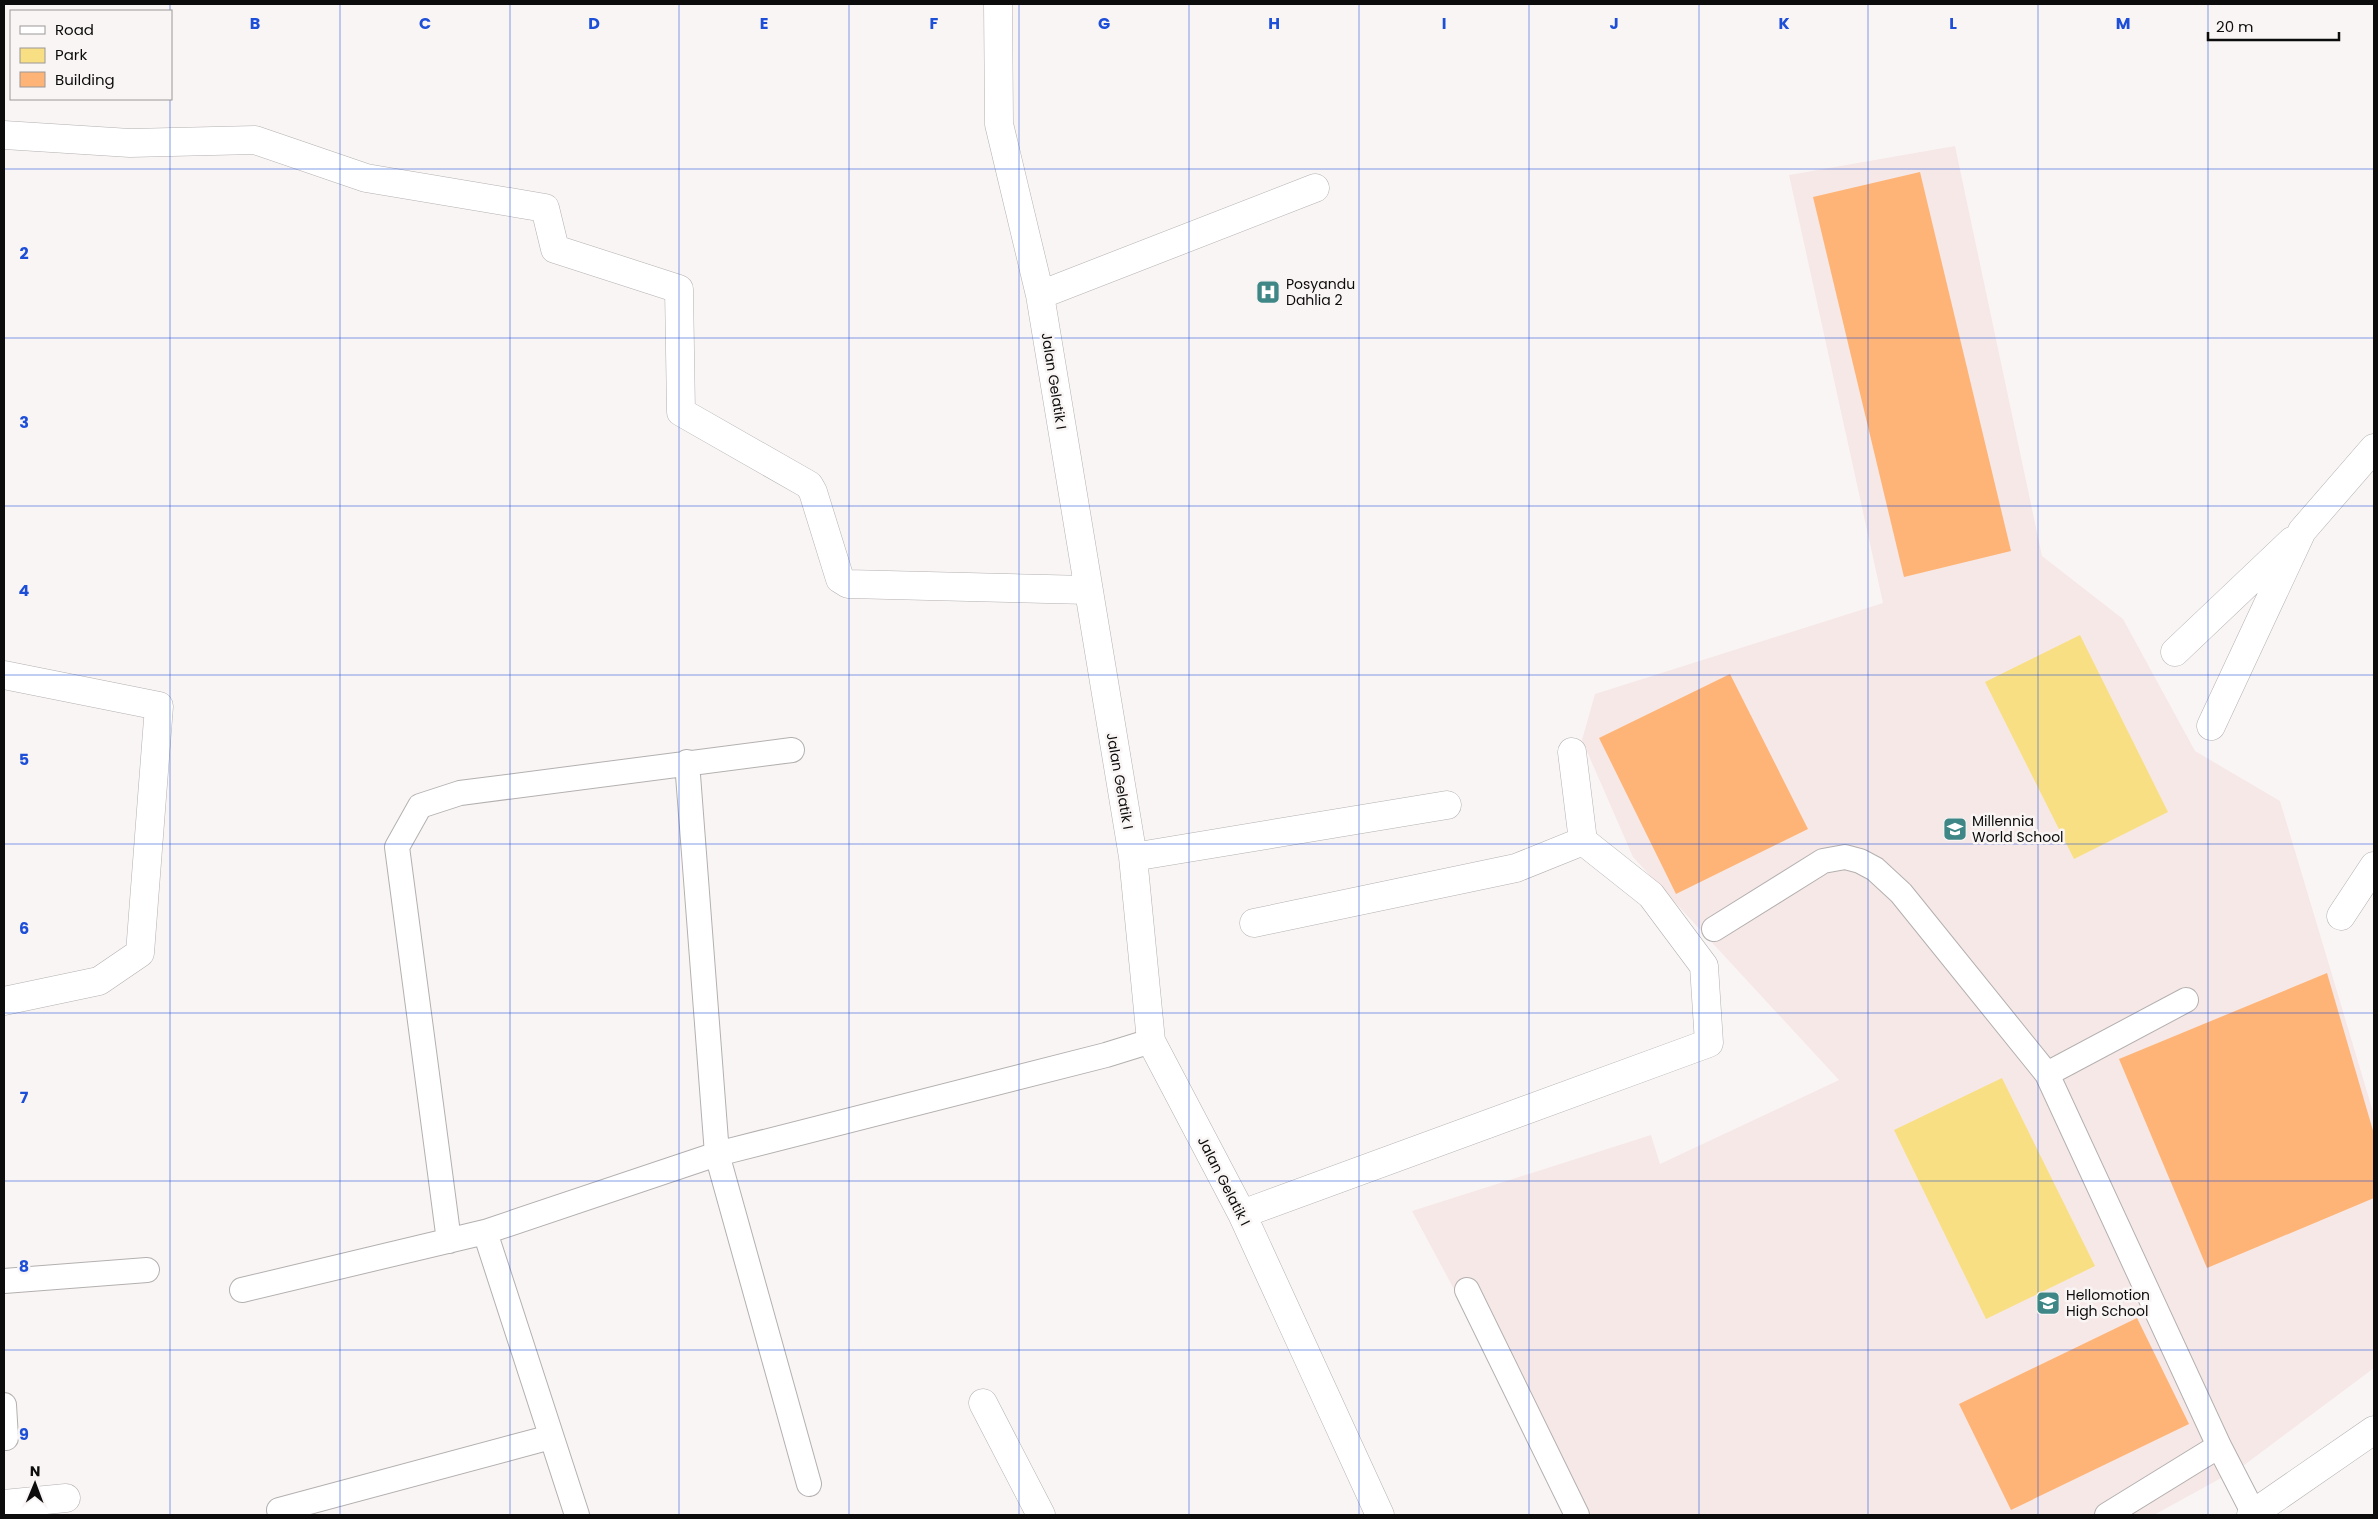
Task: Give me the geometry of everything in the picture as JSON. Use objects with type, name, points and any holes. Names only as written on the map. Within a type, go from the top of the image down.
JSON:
[{"type":"street","name":"Jalan Gelatik I","points":[[998,4],[999,124],[1040,295],[1133,857],[1151,1041],[1242,1214],[1380,1515]]},
{"type":"street","points":[[4,135],[130,143],[255,140],[366,178],[545,208],[555,249],[679,288],[681,412],[809,485],[813,492],[840,579],[848,584],[1088,590]]},
{"type":"street","points":[[1040,295],[1315,188]]},
{"type":"street","points":[[2175,652],[2302,531],[2374,448]]},
{"type":"street","points":[[2211,726],[2302,531]]},
{"type":"street","points":[[4,675],[159,706],[140,953],[99,980],[4,1001]]},
{"type":"street","points":[[1242,1214],[1709,1043],[1704,966],[1651,895],[1583,841],[1572,752]]},
{"type":"street","points":[[1133,857],[1447,805]]},
{"type":"street","points":[[1254,923],[1516,868],[1583,841]]},
{"type":"street","points":[[2341,916],[2374,866]]},
{"type":"street","points":[[983,1404],[1041,1515]]},
{"type":"street","points":[[2252,1514],[2374,1430]]},
{"type":"street","points":[[4,1504],[66,1498]]},
{"type":"lane","points":[[449,1241],[397,847],[420,806],[460,793],[687,762],[792,750]]},
{"type":"lane","points":[[687,762],[717,1154],[809,1484]]},
{"type":"lane","points":[[1714,930],[1822,862],[1845,857],[1860,861],[1875,869],[1901,893],[2048,1074],[2252,1514]]},
{"type":"lane","points":[[2048,1074],[2186,1000]]},
{"type":"lane","points":[[242,1290],[485,1232],[717,1154],[1097,1057],[1151,1041]]},
{"type":"lane","points":[[485,1232],[576,1515]]},
{"type":"lane","points":[[4,1281],[147,1270]]},
{"type":"lane","points":[[1467,1290],[1577,1515]]},
{"type":"lane","points":[[4,1405],[6,1438]]},
{"type":"lane","points":[[280,1510],[551,1437]]},
{"type":"lane","points":[[2107,1515],[2219,1446]]},
{"type":"shaded area","name":"Millennia World School","points":[[1955,146],[2042,556],[2123,619],[2195,751],[2280,801],[2374,1115],[2374,1368],[2243,1466],[2154,1515],[1575,1515],[1412,1211],[1651,1135],[1660,1164],[1839,1080],[1633,857],[1582,740],[1595,694],[1883,603],[1789,175]]},
{"type":"green space","points":[[2080,635],[2168,812],[2074,859],[1985,682]]},
{"type":"green space","points":[[2002,1078],[2095,1266],[1986,1319],[1894,1130]]},
{"type":"building","points":[[1920,172],[2011,551],[1904,577],[1813,197]]},
{"type":"building","points":[[1730,674],[1808,829],[1676,894],[1599,738]]},
{"type":"building","points":[[2327,973],[2374,1134],[2374,1198],[2207,1268],[2119,1059]]},
{"type":"building","points":[[2137,1318],[2189,1424],[2011,1510],[1959,1404]]},
{"type":"place","name":"Posyandu Dahlia 2","points":[[1268,292]]},
{"type":"place","name":"Millennia World School","points":[[1955,829]]},
{"type":"place","name":"Hellomotion High School","points":[[2048,1303]]}]
